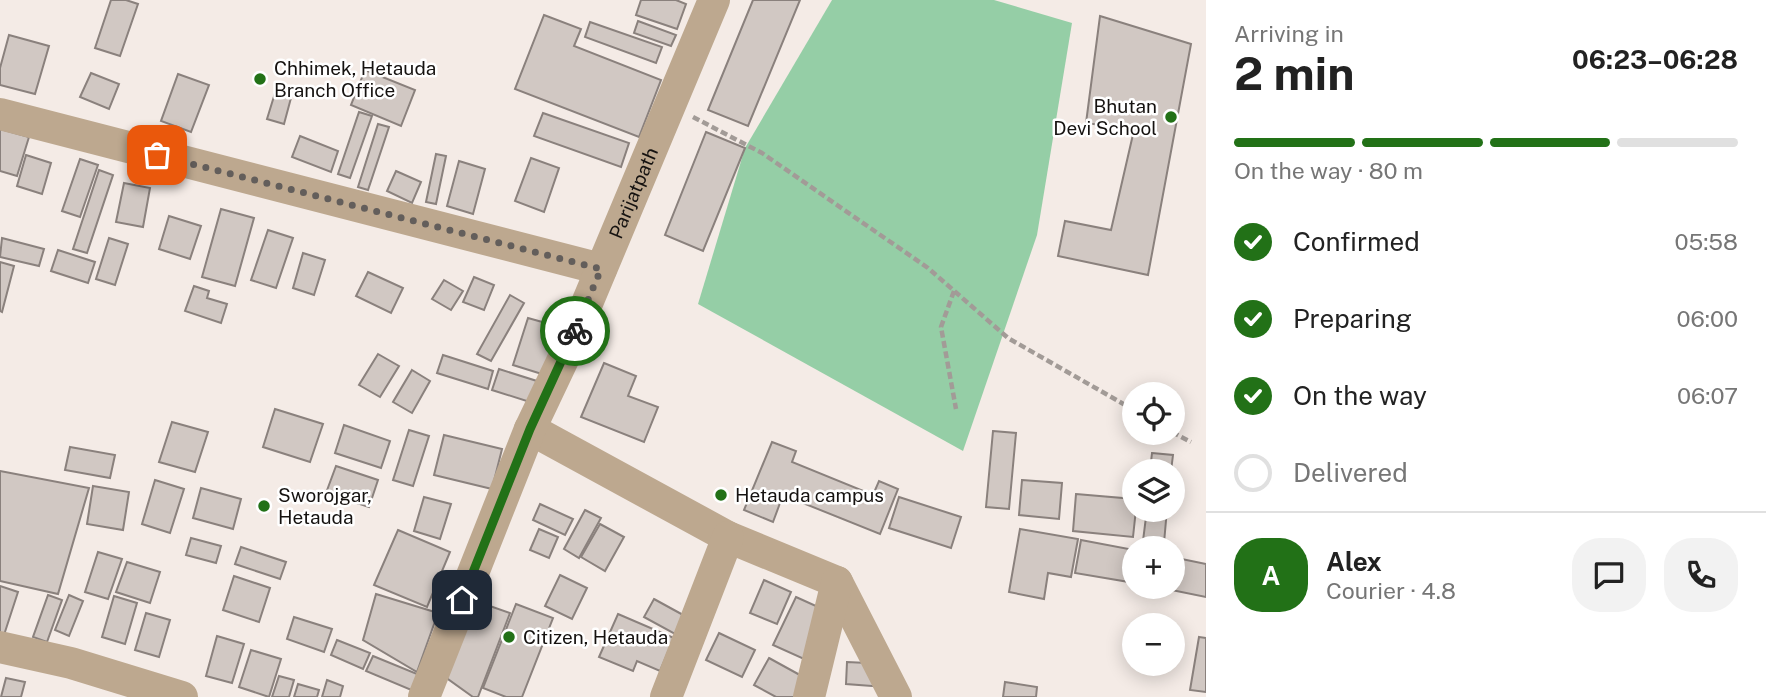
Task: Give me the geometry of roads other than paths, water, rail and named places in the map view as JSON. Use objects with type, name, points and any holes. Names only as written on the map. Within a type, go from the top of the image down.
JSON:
[{"type":"street","name":"Parijatpath","points":[[424,697],[530,429],[566,351],[714,0]]},
{"type":"street","points":[[0,114],[601,269]]},
{"type":"street","points":[[530,429],[728,537],[837,582],[896,697]]},
{"type":"street","points":[[666,697],[728,537]]},
{"type":"street","points":[[809,697],[837,582]]},
{"type":"street","points":[[0,647],[101,685],[182,697]]},
{"type":"place","name":"Chhimek, Hetauda Branch Office","points":[[260,79]]},
{"type":"place","name":"Bhutan Devi School","points":[[1171,117]]},
{"type":"place","name":"Hetauda campus","points":[[721,495]]},
{"type":"place","name":"Sworojgar, Hetauda","points":[[264,506]]},
{"type":"place","name":"Citizen, Hetauda","points":[[509,637]]}]
